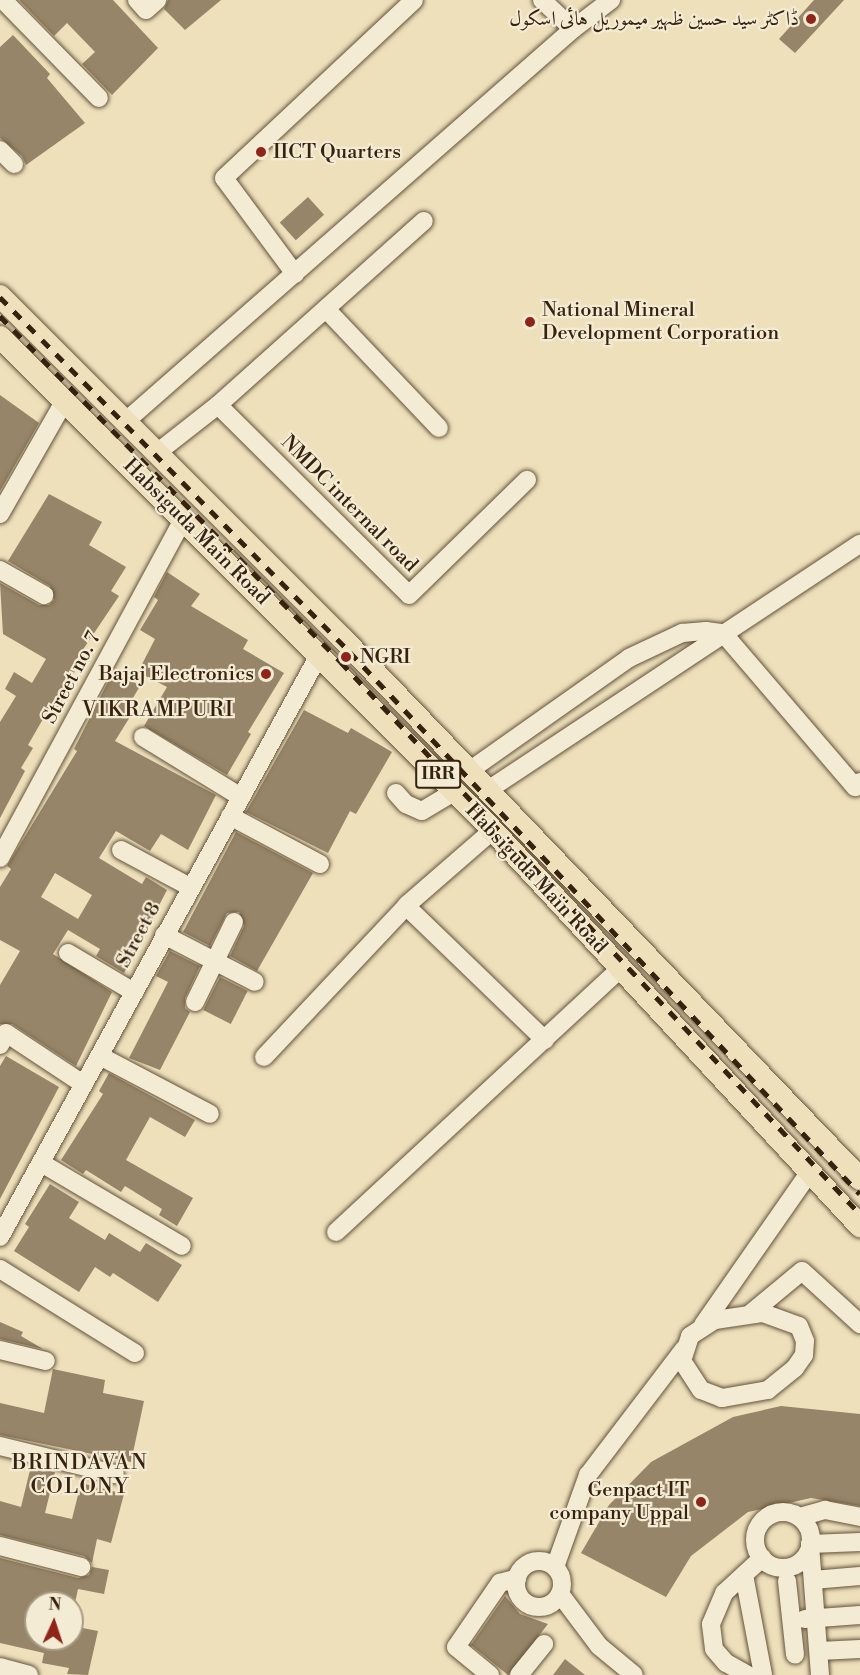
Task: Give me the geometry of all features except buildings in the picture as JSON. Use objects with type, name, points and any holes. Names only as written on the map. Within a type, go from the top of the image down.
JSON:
[{"type":"main road","name":"Habsiguda Main Road","points":[[0,296],[158,452],[488,790],[860,1179]]},
{"type":"main road","name":"Habsiguda Main Road","points":[[0,337],[455,791],[860,1226]]},
{"type":"main road","points":[[805,1168],[828,1144]]},
{"type":"street","points":[[3,0],[99,99]]},
{"type":"street","points":[[137,0],[146,10],[157,0]]},
{"type":"street","points":[[295,274],[224,178],[414,0]]},
{"type":"street","points":[[542,0],[573,29]]},
{"type":"street","points":[[126,421],[573,29],[611,0]]},
{"type":"street","points":[[0,150],[14,164]]},
{"type":"street","points":[[158,452],[218,405],[424,221]]},
{"type":"street","points":[[326,309],[439,428]]},
{"type":"street","points":[[0,514],[65,400]]},
{"type":"street","name":"NMDC internal road","points":[[218,405],[409,595],[527,480]]},
{"type":"street","name":"Street no. 7","points":[[0,858],[6,833],[183,519]]},
{"type":"street","points":[[488,790],[860,544]]},
{"type":"street","points":[[0,570],[44,595]]},
{"type":"street","points":[[469,771],[653,645],[690,631],[723,633],[858,787]]},
{"type":"street","name":"Street 8","points":[[0,1237],[43,1164],[83,1084],[319,655]]},
{"type":"street","points":[[143,737],[241,797]]},
{"type":"street","points":[[396,793],[406,804],[422,811],[455,791]]},
{"type":"street","points":[[230,816],[320,864]]},
{"type":"street","points":[[264,1057],[406,906],[492,831]]},
{"type":"street","points":[[121,850],[190,887]]},
{"type":"street","points":[[406,906],[545,1040]]},
{"type":"street","points":[[195,1002],[234,922]]},
{"type":"street","points":[[164,935],[255,982]]},
{"type":"street","points":[[68,953],[134,992]]},
{"type":"street","points":[[336,1232],[620,969]]},
{"type":"street","points":[[2,1036],[83,1084]]},
{"type":"street","points":[[100,1056],[210,1114]]},
{"type":"street","points":[[43,1164],[182,1246]]},
{"type":"street","points":[[517,1578],[517,1593],[534,1607],[549,1605],[560,1594],[562,1580],[555,1567],[588,1475],[703,1325],[805,1168]]},
{"type":"street","points":[[0,1269],[135,1353]]},
{"type":"street","points":[[750,1314],[802,1271],[860,1324]]},
{"type":"street","points":[[684,1349],[685,1369],[693,1382],[711,1395],[722,1398],[768,1390],[795,1368],[804,1355],[805,1341],[798,1326],[784,1318],[750,1314],[703,1325]]},
{"type":"street","points":[[0,1350],[46,1361]]},
{"type":"street","points":[[0,1446],[115,1474]]},
{"type":"street","points":[[810,1544],[805,1557],[790,1566],[773,1566],[762,1558],[754,1538],[760,1522],[775,1513],[800,1517],[825,1510],[860,1516]]},
{"type":"street","points":[[800,1517],[810,1532],[820,1675]]},
{"type":"street","points":[[810,1544],[860,1542]]},
{"type":"street","points":[[0,1546],[81,1567]]},
{"type":"street","points":[[748,1675],[720,1656],[711,1633],[716,1604],[762,1558]]},
{"type":"street","points":[[490,1675],[456,1647],[500,1583],[517,1578],[533,1562],[555,1567]]},
{"type":"street","points":[[744,1575],[763,1675]]},
{"type":"street","points":[[813,1580],[860,1576]]},
{"type":"street","points":[[787,1581],[795,1654]]},
{"type":"street","points":[[560,1594],[599,1646],[634,1675]]},
{"type":"street","points":[[791,1620],[860,1615]]},
{"type":"street","points":[[519,1675],[543,1644]]},
{"type":"street","points":[[819,1651],[860,1649]]},
{"type":"street","points":[[0,1667],[29,1675]]},
{"type":"railway","points":[[0,297],[350,652],[860,1194]]},
{"type":"railway","points":[[0,316],[341,662],[860,1214]]},
{"type":"place","name":"ڈاکٹر سید حسین ظہیر میموریل ہائی اسکول","points":[[811,19]]},
{"type":"place","name":"IICT Quarters","points":[[261,152]]},
{"type":"place","name":"National Mineral Development Corporation","points":[[530,322]]},
{"type":"place","name":"NGRI","points":[[346,657]]},
{"type":"place","name":"Bajaj Electronics","points":[[266,674]]},
{"type":"place","name":"Genpact IT company Uppal","points":[[701,1502]]},
{"type":"district","name":"VIKRAMPURI","points":[[158,710]]},
{"type":"district","name":"BRINDAVAN COLONY","points":[[80,1475]]}]
